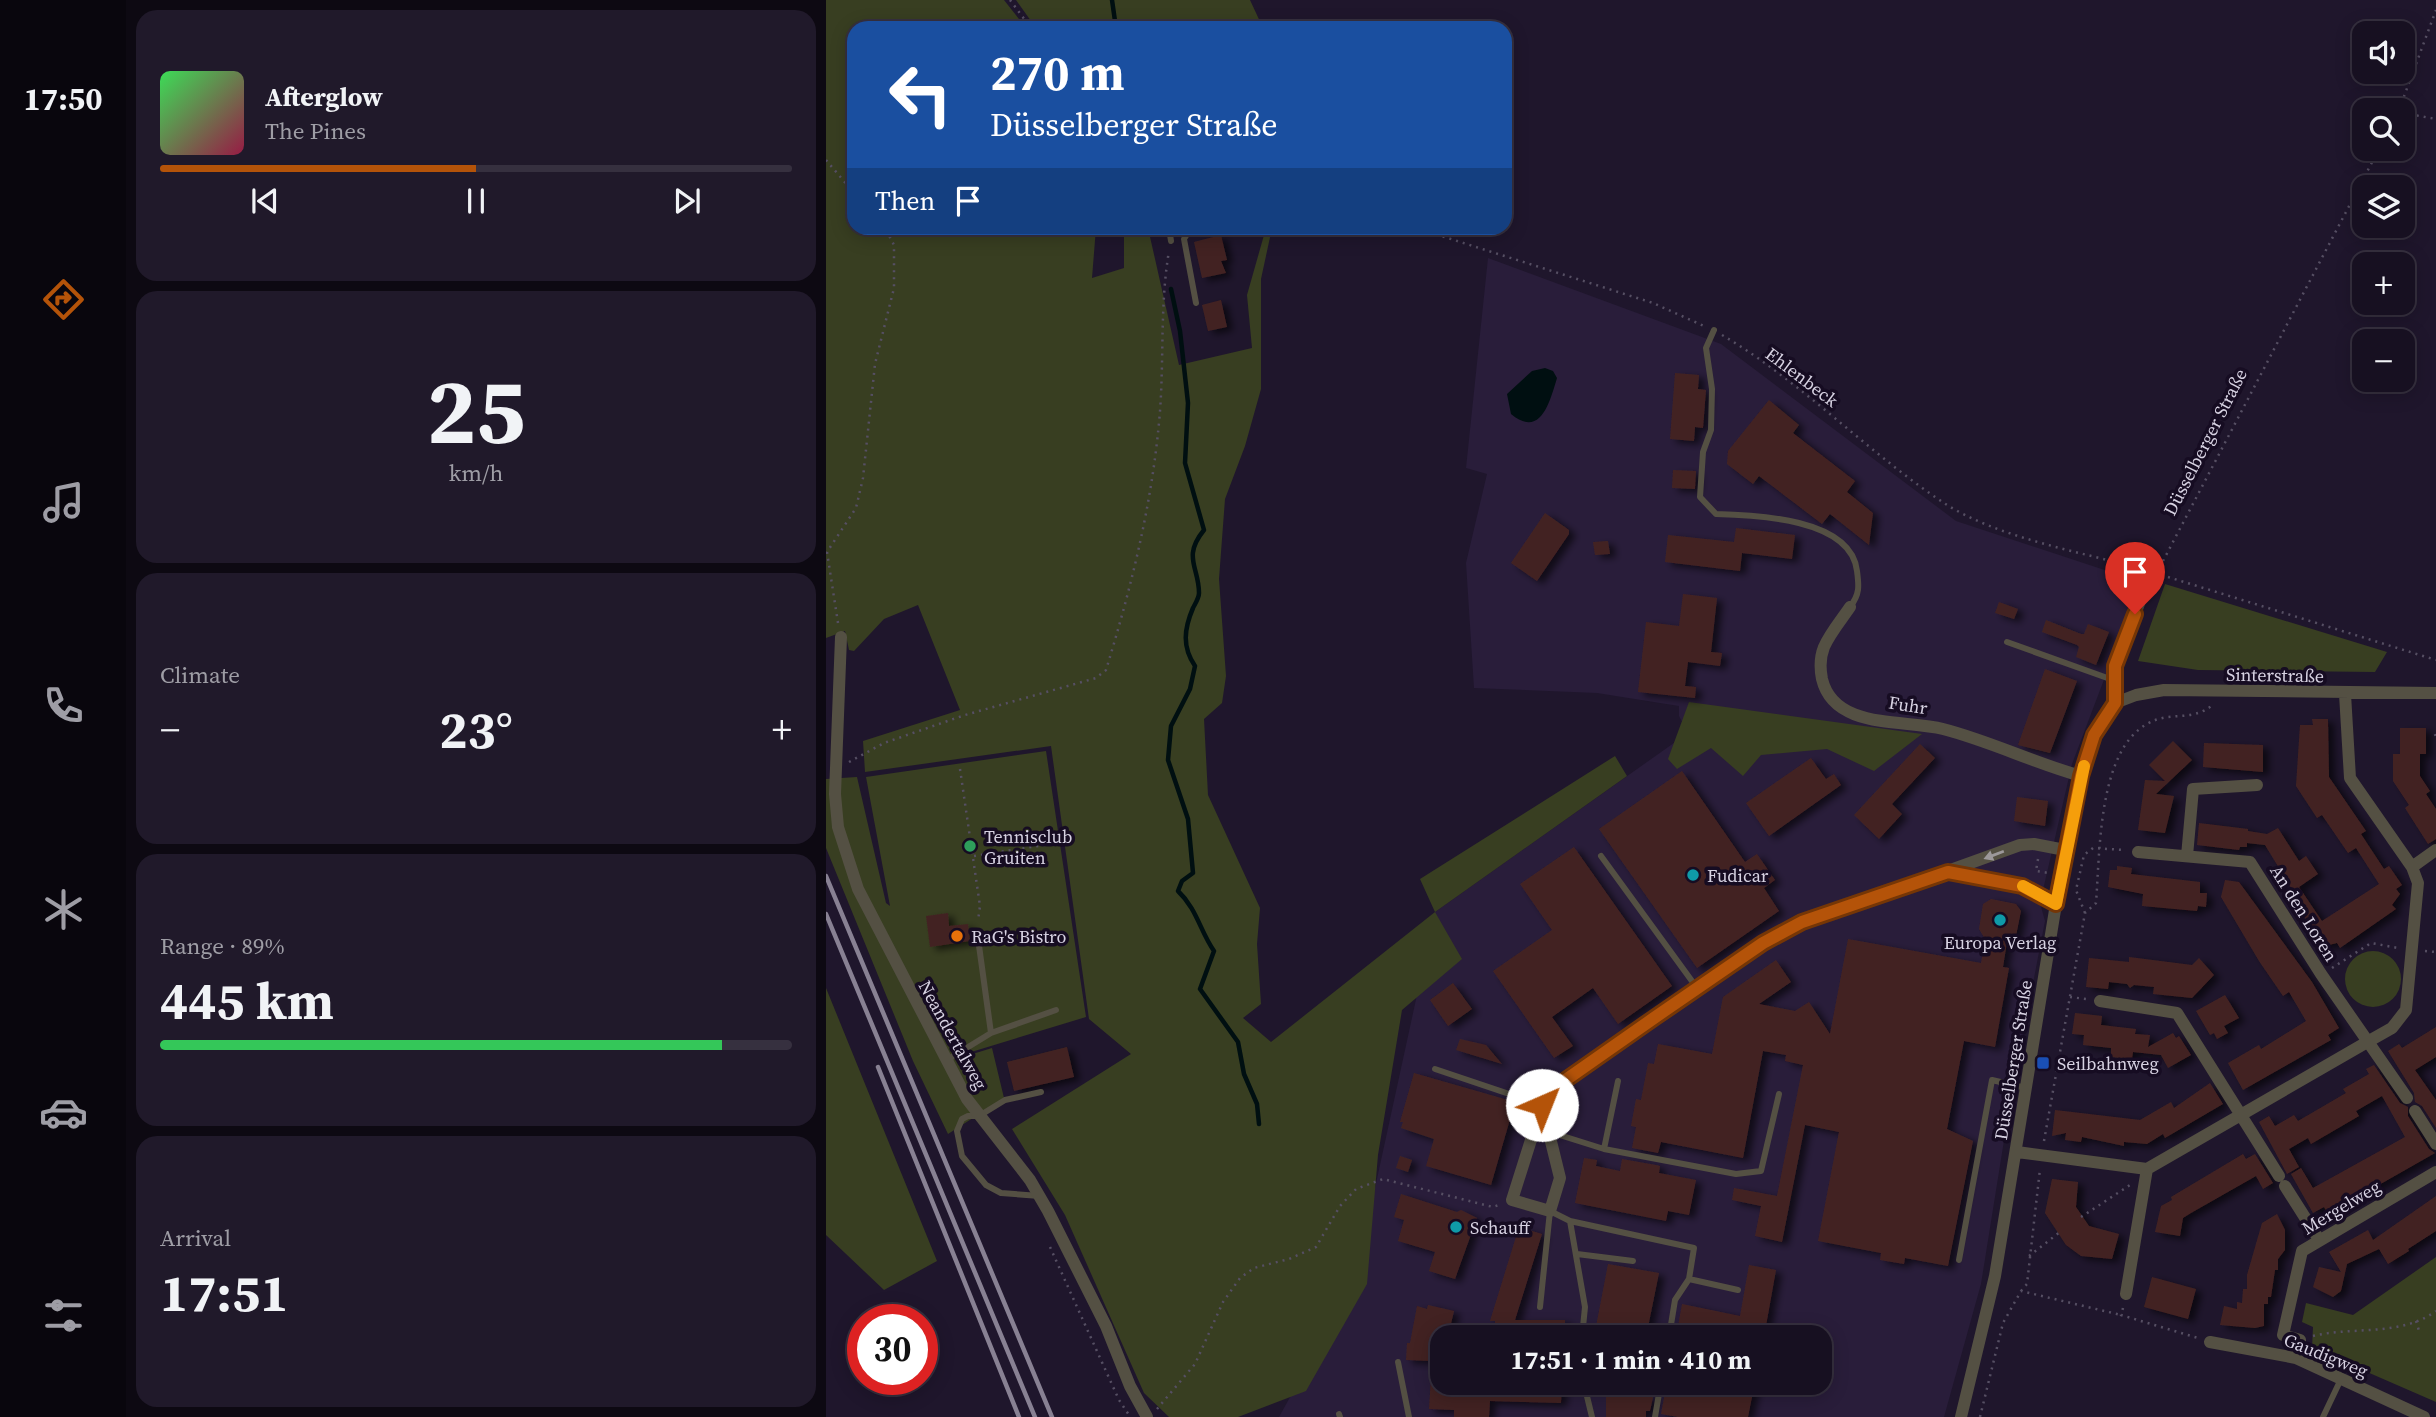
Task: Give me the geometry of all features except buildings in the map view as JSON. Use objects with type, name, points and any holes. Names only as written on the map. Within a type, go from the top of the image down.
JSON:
[{"type":"street","points":[[2115,703],[2115,666],[2145,588],[2156,573]]},
{"type":"street","name":"Fuhr","points":[[1850,607],[1827,641],[1821,657],[1823,683],[1830,699],[1839,707],[1857,715],[1944,729],[2081,776]]},
{"type":"street","name":"Neandertalweg","points":[[841,637],[841,688],[835,767],[838,827],[858,890],[979,1116],[1040,1196],[1106,1326],[1130,1386],[1148,1417]]},
{"type":"street","name":"Sinterstraße","points":[[2115,703],[2136,695],[2164,690],[2436,693]]},
{"type":"street","points":[[2017,1152],[2147,1169],[2392,1028],[2406,1010],[2418,883],[2412,867],[2350,778],[2347,765],[2345,694]]},
{"type":"street","name":"Düsselberger Straße","points":[[1961,1417],[1995,1276],[2056,904],[2081,776],[2094,735],[2115,703]]},
{"type":"street","points":[[2187,856],[2193,789],[2257,785]]},
{"type":"street","points":[[1542,1105],[1560,1178],[1549,1211],[1512,1200],[1542,1105],[1567,1079],[1697,988],[1787,929],[2020,845],[2035,844],[2066,850]]},
{"type":"street","points":[[2412,867],[2436,850]]},
{"type":"street","name":"An den Loren","points":[[2138,852],[2250,862],[2321,974],[2407,1098]]},
{"type":"street","points":[[1948,872],[2022,886],[2056,904]]},
{"type":"street","points":[[2100,1001],[2177,1013],[2318,1238]]},
{"type":"street","points":[[2415,1111],[2436,1144]]},
{"type":"street","points":[[2126,1294],[2147,1169]]},
{"type":"street","name":"Mergelweg","points":[[2279,1353],[2302,1251],[2318,1238],[2436,1172]]},
{"type":"street","points":[[2283,1335],[2300,1339],[2296,1358]]},
{"type":"street","name":"Gaudigweg","points":[[2210,1342],[2296,1358],[2424,1417]]},
{"type":"lane","points":[[1170,235],[1171,241]]},
{"type":"lane","points":[[1187,235],[1184,239],[1196,303]]},
{"type":"lane","points":[[1714,330],[1706,348],[1712,389],[1711,429],[1703,452],[1700,497],[1716,514],[1794,520],[1824,532],[1846,548],[1857,566],[1859,591],[1850,607]]},
{"type":"lane","points":[[2007,642],[2113,680]]},
{"type":"lane","points":[[1601,856],[1697,988]]},
{"type":"lane","points":[[977,931],[991,1033]]},
{"type":"lane","points":[[947,1060],[991,1033],[1056,1010]]},
{"type":"lane","points":[[1435,1069],[1542,1105]]},
{"type":"lane","points":[[1959,1260],[1992,1080],[2026,1088]]},
{"type":"lane","points":[[1604,1149],[1618,1081]]},
{"type":"lane","points":[[1040,1196],[1001,1194],[975,1175],[962,1156],[957,1131],[962,1119],[979,1116],[998,1103],[1041,1092]]},
{"type":"lane","points":[[1550,1132],[1604,1149],[1736,1174],[1761,1171],[1779,1094]]},
{"type":"lane","points":[[1540,1307],[1549,1211],[1570,1221],[1694,1248],[1689,1279],[1675,1300],[1671,1325]]},
{"type":"lane","points":[[1570,1221],[1584,1307],[1583,1325]]},
{"type":"lane","points":[[1577,1254],[1633,1261]]},
{"type":"lane","points":[[1689,1279],[1738,1290]]},
{"type":"lane","points":[[1398,1362],[1409,1417]]},
{"type":"lane","points":[[2323,1417],[2341,1379]]},
{"type":"lane","points":[[1587,1395],[1592,1417]]},
{"type":"lane","points":[[1655,1417],[1659,1395]]},
{"type":"path","points":[[1010,0],[1026,21]]},
{"type":"path","points":[[2406,98],[2436,10]]},
{"type":"path","points":[[2415,114],[2436,119]]},
{"type":"path","points":[[826,160],[847,185]]},
{"type":"path","name":"Düsselberger Straße","points":[[2156,573],[2373,161]]},
{"type":"path","points":[[841,637],[827,551],[856,508],[863,478],[875,364],[894,288],[894,245],[889,235]]},
{"type":"path","name":"Ehlenbeck","points":[[1438,235],[1653,303],[1714,330],[1752,354],[1945,503],[1994,528],[2156,573],[2436,660]]},
{"type":"path","points":[[835,767],[863,757],[884,743],[965,715],[1096,678],[1106,670],[1135,575],[1160,415],[1164,280],[1171,241]]},
{"type":"path","points":[[2085,913],[2096,903],[2113,766],[2124,743],[2148,723],[2170,716],[2199,715],[2218,701]]},
{"type":"path","points":[[960,769],[980,906],[977,931]]},
{"type":"path","points":[[973,856],[1057,843]]},
{"type":"path","points":[[1980,1417],[2003,1323],[2027,1284],[2041,1156],[2085,913],[2076,895],[2077,876],[2086,852],[2101,848],[2138,852]]},
{"type":"path","points":[[2321,974],[2371,943],[2413,951],[2436,952]]},
{"type":"path","points":[[2070,997],[2100,1001]]},
{"type":"path","points":[[2081,1217],[2133,1183],[2147,1169]]},
{"type":"path","points":[[1148,1417],[1195,1364],[1223,1302],[1240,1278],[1254,1268],[1289,1259],[1316,1247],[1340,1206],[1356,1188],[1383,1180],[1493,1207],[1512,1200]]},
{"type":"path","points":[[2029,1256],[2060,1232]]},
{"type":"path","points":[[1047,1237],[1115,1392],[1131,1417]]},
{"type":"path","points":[[2021,1291],[2121,1315],[2210,1342]]},
{"type":"path","points":[[2121,1315],[2126,1294]]},
{"type":"path","points":[[2300,1339],[2375,1331],[2416,1321],[2436,1311]]},
{"type":"path","points":[[2416,1321],[2420,1334]]},
{"type":"shaded area","points":[[1488,258],[1721,344],[1956,521],[2141,582],[2072,764],[2040,903],[2045,921],[2010,1103],[1981,1284],[1944,1417],[1279,1417],[1355,1280],[1435,912],[1688,733],[1679,716],[1679,706],[1597,693],[1474,688],[1466,563],[1487,474],[1466,468]]},
{"type":"shaded area","points":[[1545,368],[1553,371],[1557,378],[1547,406],[1537,420],[1521,421],[1511,414],[1507,394],[1532,371]]},
{"type":"green space","points":[[826,0],[1004,0],[1020,21],[847,21],[847,235],[1095,235],[1092,278],[1124,268],[1124,235],[1150,235],[1179,365],[1252,348],[1247,295],[1264,235],[1270,235],[1261,279],[1261,389],[1245,446],[1225,499],[1219,579],[1226,676],[1222,703],[1204,719],[1208,795],[1260,908],[1257,944],[1261,1004],[1243,1018],[1271,1042],[1435,912],[1462,959],[1402,1010],[1378,1155],[1367,1284],[1306,1391],[1238,1417],[1169,1417],[1144,1393],[1065,1215],[1012,1129],[1131,1054],[1089,1019],[1051,746],[865,772],[863,741],[960,710],[918,605],[884,619],[854,651],[849,650],[845,631],[826,638]]},
{"type":"green space","points":[[1016,0],[1250,0],[1260,21],[1031,21]]},
{"type":"green space","points":[[2165,584],[2387,652],[2375,672],[2198,670],[2138,661]]},
{"type":"green space","points":[[1689,702],[1922,734],[1874,771],[1827,749],[1761,755],[1743,776],[1711,748],[1677,769],[1668,759]]},
{"type":"green space","name":"Tennisclub Gruiten","points":[[1046,751],[1086,1017],[968,1053],[948,1017],[966,1056],[992,1048],[1004,1098],[948,1134],[913,1061],[826,848],[826,779],[857,777],[886,903],[890,906],[866,777]]},
{"type":"green space","points":[[1615,756],[1627,776],[1435,912],[1420,879]]},
{"type":"green space","points":[[2367,951],[2379,951],[2389,955],[2397,963],[2401,979],[2397,995],[2389,1003],[2379,1007],[2367,1007],[2357,1003],[2349,995],[2345,985],[2345,973],[2349,963],[2357,955]]},
{"type":"green space","points":[[826,988],[937,1261],[884,1290],[826,1235]]},
{"type":"green space","points":[[2436,1257],[2436,1402],[2312,1348],[2313,1327],[2302,1322],[2306,1303],[2353,1315]]},
{"type":"waterway","points":[[1112,0],[1115,21]]},
{"type":"waterway","points":[[1171,289],[1180,331],[1188,403],[1185,463],[1204,530],[1194,548],[1193,562],[1199,593],[1188,623],[1186,638],[1188,652],[1195,666],[1190,689],[1171,726],[1168,760],[1188,819],[1193,873],[1182,881],[1178,891],[1190,905],[1214,951],[1200,989],[1238,1042],[1244,1074],[1257,1104],[1259,1124]]},
{"type":"railway","points":[[826,876],[1052,1417]]},
{"type":"railway","points":[[826,914],[1035,1417]]},
{"type":"railway","points":[[878,1067],[1019,1417]]},
{"type":"slow traffic","points":[[2023,886],[2056,904],[2084,766]]},
{"type":"place","name":"Tennisclub Gruiten","points":[[970,846]]},
{"type":"place","name":"Fudicar","points":[[1693,875]]},
{"type":"place","name":"Europa Verlag","points":[[2000,920]]},
{"type":"place","name":"RaG's Bistro","points":[[957,936]]},
{"type":"place","name":"Seilbahnweg","points":[[2043,1063]]},
{"type":"place","name":"Schauff","points":[[1456,1227]]},
{"type":"route","points":[[1542,1105],[1567,1079],[1763,943],[1802,922],[1948,872],[2012,883],[2033,890],[2056,904],[2081,776],[2094,735],[2115,703],[2115,666],[2135,614]]}]
